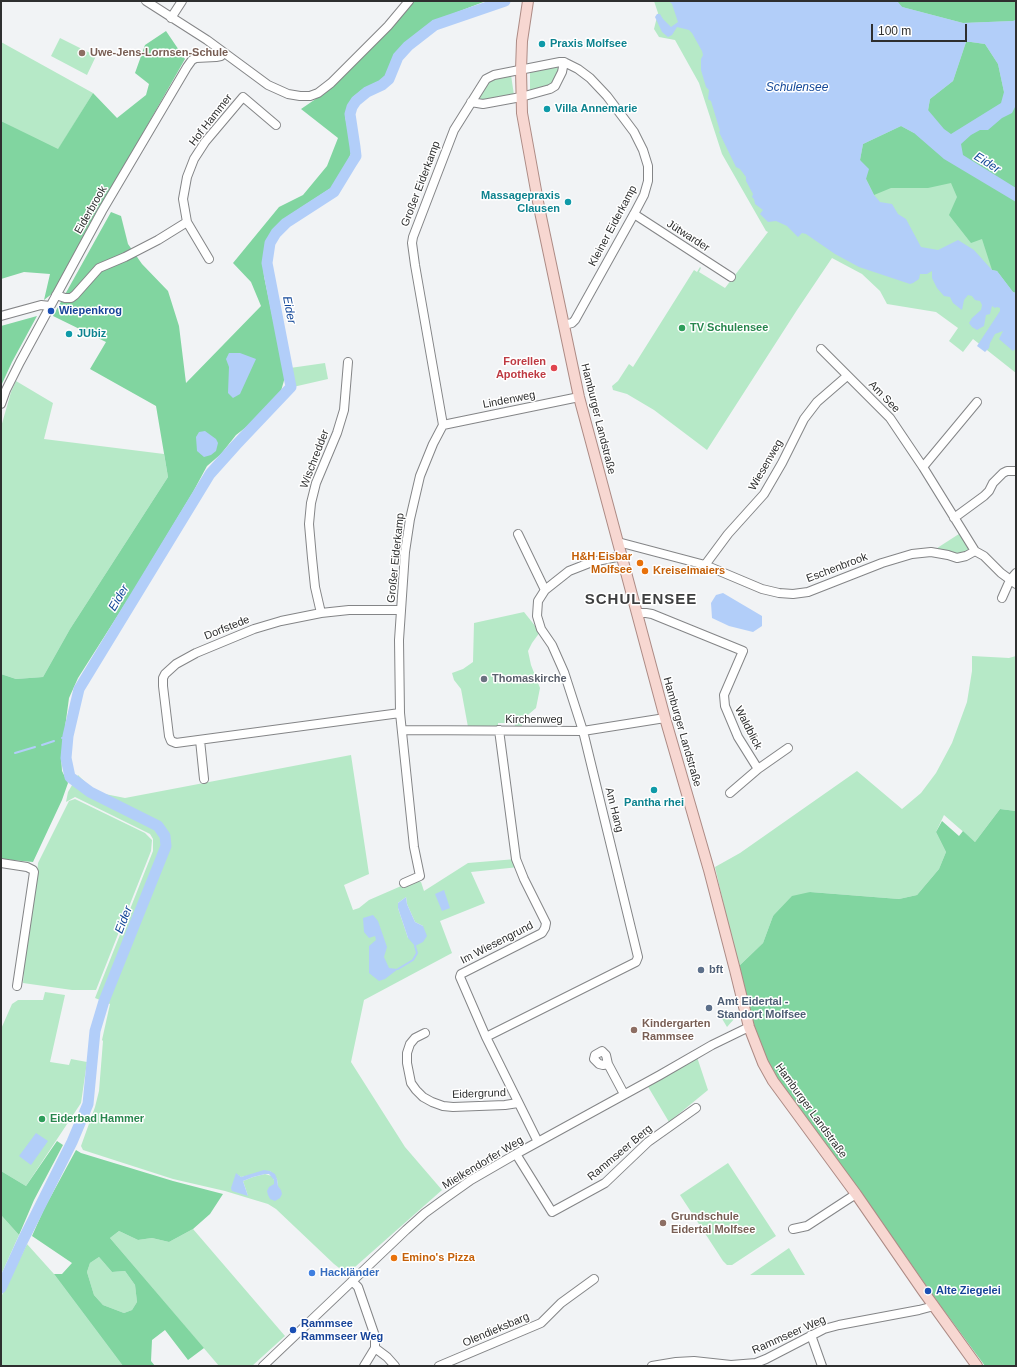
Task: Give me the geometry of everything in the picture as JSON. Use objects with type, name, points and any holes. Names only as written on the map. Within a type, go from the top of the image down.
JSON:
[{"type":"main road","name":"Hamburger Landstraße","points":[[527,3],[522,40],[522,114],[539,207],[579,397],[665,718],[711,877],[736,970],[749,1027],[759,1053],[773,1081],[856,1194],[977,1366]]},
{"type":"street","points":[[146,1],[207,40],[268,85],[300,96],[310,96],[318,93],[331,83],[388,26],[409,1]]},
{"type":"street","points":[[171,18],[182,1]]},
{"type":"street","name":"Eiderbrook","points":[[1,404],[6,390],[102,211],[187,67],[192,60],[196,58],[216,58],[224,53]]},
{"type":"street","points":[[471,102],[483,104],[550,89],[555,86],[562,72],[564,62],[554,62],[521,70]]},
{"type":"street","name":"Kleiner Eiderkamp","points":[[564,62],[578,69],[590,78],[625,117],[643,150],[648,166],[648,181],[644,195],[634,214],[575,320],[572,323],[564,325]]},
{"type":"street","name":"Großer Eiderkamp","points":[[404,883],[420,876],[414,847],[400,713],[399,664],[405,552],[410,519],[420,476],[433,444],[443,425],[412,243],[416,228],[447,146],[454,130],[471,102],[486,79],[494,75],[521,70]]},
{"type":"street","name":"Hof Hammer","points":[[209,259],[187,222],[183,200],[187,177],[194,160],[205,142],[243,97],[276,125]]},
{"type":"street","name":"Jütwarder","points":[[634,214],[731,277]]},
{"type":"street","points":[[56,295],[71,298],[99,268],[125,257],[158,240],[187,222]]},
{"type":"street","points":[[1,316],[41,305],[50,306]]},
{"type":"street","name":"Am See","points":[[821,349],[890,418],[923,467],[975,551]]},
{"type":"street","name":"Wischredder","points":[[321,613],[312,558],[309,524],[311,504],[316,483],[337,433],[344,410],[348,362]]},
{"type":"street","name":"Wiesenweg","points":[[706,565],[728,534],[764,494],[782,463],[798,428],[809,412],[825,394],[847,376]]},
{"type":"street","name":"Lindenweg","points":[[443,425],[579,397]]},
{"type":"street","points":[[923,467],[977,401]]},
{"type":"street","points":[[954,518],[984,496],[993,483],[1003,473],[1011,470],[1016,471]]},
{"type":"street","points":[[518,534],[545,590]]},
{"type":"street","name":"Eschenbrook","points":[[618,542],[706,565],[762,589],[779,593],[793,594],[808,592],[882,563],[912,554],[931,552],[957,558],[966,556],[975,551]]},
{"type":"street","points":[[975,551],[984,556],[1013,582]]},
{"type":"street","name":"Am Hang","points":[[486,1037],[636,962],[638,958],[583,731],[564,672],[552,645],[541,629],[537,616],[538,601],[545,590],[569,571],[592,562],[622,556]]},
{"type":"street","points":[[1002,598],[1013,582],[1016,573]]},
{"type":"street","name":"Dorfstede","points":[[400,713],[176,743],[171,741],[165,712],[162,686],[165,674],[176,664],[196,653],[241,634],[281,621],[321,613],[349,610],[401,610]]},
{"type":"street","name":"Waldblick","points":[[638,613],[652,614],[743,652],[724,695],[725,706],[738,737],[758,769]]},
{"type":"street","name":"Kirchenweg","points":[[402,730],[583,731],[665,718]]},
{"type":"street","name":"Im Wiesengrund","points":[[499,730],[516,859],[524,879],[546,923],[546,928],[542,933],[461,974],[460,977],[486,1037],[538,1142]]},
{"type":"street","points":[[200,740],[204,779]]},
{"type":"street","name":"Waldblick","points":[[730,793],[758,769],[788,748]]},
{"type":"street","points":[[1,863],[28,866],[34,872],[17,986]]},
{"type":"street","name":"Mielkendorfer Weg","points":[[263,1366],[425,1213],[471,1180],[712,1045],[749,1027]]},
{"type":"street","name":"Eidergrund","points":[[425,1033],[415,1038],[410,1044],[407,1053],[408,1073],[411,1082],[423,1097],[443,1106],[453,1107],[518,1103]]},
{"type":"street","points":[[608,1064],[624,1094]]},
{"type":"street","name":"Rammseer Berg","points":[[516,1154],[552,1212],[605,1183],[648,1142],[696,1108]]},
{"type":"street","points":[[793,1229],[807,1226],[856,1194]]},
{"type":"street","name":"Olendieksbarg","points":[[439,1366],[541,1323],[560,1303],[594,1279]]},
{"type":"street","points":[[352,1281],[358,1287],[375,1336],[374,1348],[364,1366]]},
{"type":"street","name":"Rammseer Weg","points":[[652,1366],[694,1361],[731,1366],[756,1362],[766,1359],[811,1335],[839,1325],[934,1306]]},
{"type":"street","points":[[811,1335],[822,1366]]},
{"type":"street","points":[[374,1348],[387,1357],[395,1366]]},
{"type":"green space","points":[[413,1],[486,1],[434,21],[396,52],[387,76],[379,82],[364,88],[353,97],[345,116],[352,151],[342,174],[331,188],[285,218],[273,230],[266,240],[263,263],[264,276],[285,377],[281,391],[254,421],[236,435],[221,454],[207,466],[132,593],[78,678],[69,698],[61,757],[62,771],[68,783],[62,800],[33,862],[1,859],[1,674],[16,679],[43,677],[70,629],[168,477],[156,406],[90,369],[106,342],[53,316],[111,212],[121,216],[128,244],[142,264],[168,291],[179,326],[186,383],[261,306],[251,282],[233,263],[279,207],[303,195],[327,166],[338,138],[301,109],[326,92]]},
{"type":"green space","points":[[654,1],[1016,1],[1016,373],[973,339],[963,352],[949,341],[958,328],[936,312],[887,304],[880,291],[862,274],[832,258],[707,450],[654,410],[627,394],[613,390],[612,386],[618,381],[629,364],[633,367],[694,270],[697,272],[700,267],[699,272],[725,288],[768,232],[766,231],[722,154],[699,83],[675,40],[659,37],[654,29],[658,13]]},
{"type":"green space","points":[[897,1],[1016,1],[1016,20],[963,23],[902,7]]},
{"type":"green space","points":[[166,31],[185,59],[53,293],[44,300],[50,274],[24,272],[1,279],[1,121],[58,149],[93,93],[117,118],[146,95],[149,84],[135,73],[145,45]]},
{"type":"green space","points":[[60,38],[96,56],[87,75],[51,56]]},
{"type":"green space","points":[[1,42],[93,93],[58,150],[1,121]]},
{"type":"green space","points":[[966,42],[985,44],[998,64],[1004,92],[1014,107],[1016,105],[1016,293],[1013,292],[997,271],[992,270],[982,239],[971,243],[949,215],[957,197],[951,183],[928,188],[891,188],[874,195],[866,179],[860,160],[863,144],[901,126],[914,133],[928,111],[930,99],[953,81]]},
{"type":"green space","points":[[553,66],[557,67],[559,70],[553,84],[530,91],[530,71]]},
{"type":"green space","points":[[511,75],[514,95],[480,102],[478,100],[478,96],[489,80]]},
{"type":"green space","points":[[37,316],[12,362],[1,386],[1,326]]},
{"type":"green space","points":[[325,363],[328,379],[293,387],[290,368]]},
{"type":"green space","points":[[16,381],[53,403],[44,439],[164,454],[168,477],[70,629],[43,677],[16,679],[1,674],[1,427],[11,392]]},
{"type":"green space","points":[[962,532],[975,551],[966,556],[931,552]]},
{"type":"green space","points":[[524,612],[540,632],[528,651],[531,665],[540,688],[536,708],[522,720],[522,726],[515,726],[514,723],[498,723],[498,728],[468,727],[461,689],[454,680],[452,673],[463,669],[473,662],[474,623]]},
{"type":"green space","points":[[972,656],[1009,658],[1016,656],[1016,811],[1000,809],[975,842],[944,815],[936,832],[946,852],[939,869],[917,895],[899,899],[810,892],[773,916],[763,943],[738,967],[715,867],[740,853],[857,771],[902,809],[921,793],[936,773],[952,743],[967,702],[972,671]]},
{"type":"green space","points":[[351,755],[369,874],[344,885],[353,910],[359,908],[369,900],[415,880],[421,882],[424,891],[468,863],[516,859],[519,867],[471,872],[485,903],[440,921],[452,953],[364,1000],[351,1062],[405,1147],[442,1190],[347,1274],[334,1264],[276,1209],[268,1204],[225,1191],[173,1179],[83,1150],[81,1146],[99,1091],[102,1040],[110,1004],[95,998],[153,851],[153,839],[150,834],[75,797],[66,802],[68,792],[78,775],[95,792],[125,798]],"holes":[[[406,897],[407,904],[415,922],[423,926],[408,938],[398,908],[398,903]],[[270,1171],[277,1179],[278,1187],[281,1190],[274,1184],[272,1176],[265,1174],[243,1181],[248,1196],[236,1174],[241,1177]]]},
{"type":"green space","points":[[75,799],[145,833],[152,840],[151,851],[96,990],[72,990],[23,983],[25,955],[38,863],[69,801]]},
{"type":"green space","points":[[1000,809],[1016,811],[1016,1366],[985,1366],[937,1301],[860,1191],[774,1080],[758,1047],[738,967],[763,943],[773,916],[792,896],[810,892],[899,899],[917,895],[939,869],[946,852],[936,832],[942,821],[959,836],[963,831],[975,842]]},
{"type":"green space","points":[[45,992],[65,995],[50,1062],[69,1065],[71,1059],[87,1062],[81,1103],[26,1186],[1,1171],[1,1029],[12,1004],[18,1000],[43,1000]]},
{"type":"green space","points":[[735,1011],[735,1018],[727,1027],[721,1017]]},
{"type":"green space","points":[[697,1057],[708,1090],[669,1122],[647,1085]]},
{"type":"green space","points":[[57,1141],[63,1145],[34,1200],[19,1235],[1,1215],[1,1171],[26,1186]]},
{"type":"green space","points":[[76,1150],[81,1153],[173,1181],[223,1194],[210,1214],[193,1229],[169,1242],[152,1238],[138,1240],[119,1231],[110,1238],[204,1348],[188,1360],[165,1330],[152,1340],[151,1361],[155,1366],[123,1366],[54,1274],[62,1274],[72,1263],[32,1236],[44,1209]],"holes":[[[99,1257],[112,1272],[125,1271],[135,1285],[137,1302],[132,1310],[124,1313],[103,1305],[94,1295],[87,1272],[90,1263]]]},
{"type":"green space","points":[[728,1163],[776,1236],[732,1265],[727,1265],[723,1261],[680,1195]]},
{"type":"green space","points":[[1,1215],[19,1235],[1,1275]]},
{"type":"green space","points":[[193,1229],[285,1336],[252,1366],[219,1366],[110,1238],[119,1231],[138,1240],[152,1238],[169,1242]]},
{"type":"green space","points":[[27,1244],[54,1274],[123,1366],[1,1366],[1,1297]]},
{"type":"green space","points":[[789,1248],[805,1275],[750,1275]]},
{"type":"green space","points":[[99,1257],[112,1272],[125,1271],[135,1285],[137,1302],[132,1310],[124,1313],[103,1305],[94,1295],[87,1272],[90,1263]]},
{"type":"water","name":"Schulensee","points":[[669,1],[897,1],[902,7],[963,23],[1016,20],[1016,105],[1012,113],[1002,118],[988,130],[980,130],[971,135],[961,144],[963,155],[1016,188],[1016,202],[944,159],[914,133],[901,126],[863,144],[860,160],[869,169],[866,179],[874,195],[880,202],[892,204],[898,214],[906,219],[921,247],[938,250],[958,240],[974,250],[992,270],[997,271],[1013,292],[1016,293],[1016,348],[1013,351],[999,339],[1003,331],[995,334],[989,348],[985,352],[977,346],[1000,311],[1000,308],[995,308],[992,306],[990,314],[986,315],[984,326],[977,330],[969,323],[981,310],[982,305],[980,301],[975,300],[972,296],[968,295],[964,300],[962,310],[953,303],[950,297],[944,296],[937,288],[932,278],[932,271],[927,274],[920,274],[919,279],[910,284],[859,267],[835,254],[806,234],[802,233],[798,237],[787,226],[776,221],[768,222],[760,214],[763,210],[755,204],[752,197],[753,194],[746,181],[746,177],[740,169],[736,167],[719,132],[720,131],[711,101],[708,99],[709,90],[706,87],[701,70],[701,59],[703,55],[702,51],[689,30],[677,27],[672,35],[668,37],[662,32],[655,17],[657,14],[660,14],[671,27],[678,22],[672,4]],"holes":[[[966,42],[985,44],[998,64],[1004,92],[1001,103],[951,134],[944,129],[928,110],[930,99],[953,81]]]},
{"type":"water","points":[[229,353],[240,353],[256,359],[240,394],[233,398],[228,393],[229,367],[226,359]]},
{"type":"water","points":[[205,431],[216,439],[218,443],[216,451],[211,455],[204,457],[197,451],[196,437],[199,432]]},
{"type":"water","points":[[723,593],[762,616],[762,626],[753,632],[729,626],[712,618],[711,603],[716,595]]},
{"type":"water","points":[[444,890],[450,908],[442,911],[435,894]]},
{"type":"water","points":[[406,897],[407,904],[415,922],[423,926],[427,936],[423,942],[415,946],[408,938],[398,908],[398,903]]},
{"type":"water","points":[[373,915],[378,921],[387,947],[384,957],[389,968],[398,969],[385,979],[379,981],[369,973],[369,946],[376,940],[375,936],[369,938],[364,932],[363,918]]},
{"type":"water","points":[[36,1133],[48,1141],[31,1165],[19,1156]]},
{"type":"water","points":[[264,1170],[275,1174],[282,1194],[280,1198],[275,1201],[270,1199],[268,1195],[267,1191],[269,1187],[274,1184],[274,1180],[269,1174],[253,1177],[243,1181],[248,1196],[232,1191],[231,1188],[236,1173],[241,1177]]},
{"type":"waterway","name":"Eider","points":[[1,1288],[23,1240],[72,1142],[88,1104],[95,1031],[104,1001],[166,846],[165,836],[158,826],[90,792],[70,777],[66,758],[68,736],[79,689],[210,474],[291,387],[267,263],[270,243],[276,233],[286,223],[334,192],[356,156],[350,114],[352,107],[356,101],[367,92],[382,85],[389,79],[398,57],[408,46],[435,25],[505,1]]},
{"type":"waterway","name":"Eider","points":[[62,738],[68,736]]},
{"type":"waterway","points":[[42,745],[54,741]]},
{"type":"waterway","points":[[15,753],[35,747]]},
{"type":"waterway","points":[[398,969],[413,960],[417,953],[415,946]]},
{"type":"place","name":"Praxis Molfsee","points":[[542,44]]},
{"type":"place","name":"Uwe-Jens-Lornsen-Schule","points":[[82,53]]},
{"type":"place","name":"Villa Annemarie","points":[[547,109]]},
{"type":"place","name":"Massagepraxis Clausen","points":[[568,202]]},
{"type":"place","name":"Wiepenkrog","points":[[51,311]]},
{"type":"place","name":"TV Schulensee","points":[[682,328]]},
{"type":"place","name":"JUbiz","points":[[69,334]]},
{"type":"place","name":"Forellen Apotheke","points":[[554,368]]},
{"type":"place","name":"H&H Eisbar Molfsee","points":[[640,563]]},
{"type":"place","name":"Kreiselmaiers","points":[[645,571]]},
{"type":"place","name":"Thomaskirche","points":[[484,679]]},
{"type":"place","name":"Pantha rhei","points":[[654,790]]},
{"type":"place","name":"bft","points":[[701,970]]},
{"type":"place","name":"Amt Eidertal - Standort Molfsee","points":[[709,1008]]},
{"type":"place","name":"Kindergarten Rammsee","points":[[634,1030]]},
{"type":"place","name":"Eiderbad Hammer","points":[[42,1119]]},
{"type":"place","name":"Grundschule Eidertal Molfsee","points":[[663,1223]]},
{"type":"place","name":"Emino's Pizza","points":[[394,1258]]},
{"type":"place","name":"Hackländer","points":[[312,1273]]},
{"type":"place","name":"Alte Ziegelei","points":[[928,1291]]},
{"type":"place","name":"Rammsee Rammseer Weg","points":[[293,1330]]},
{"type":"district","name":"SCHULENSEE","points":[[641,600]]}]
